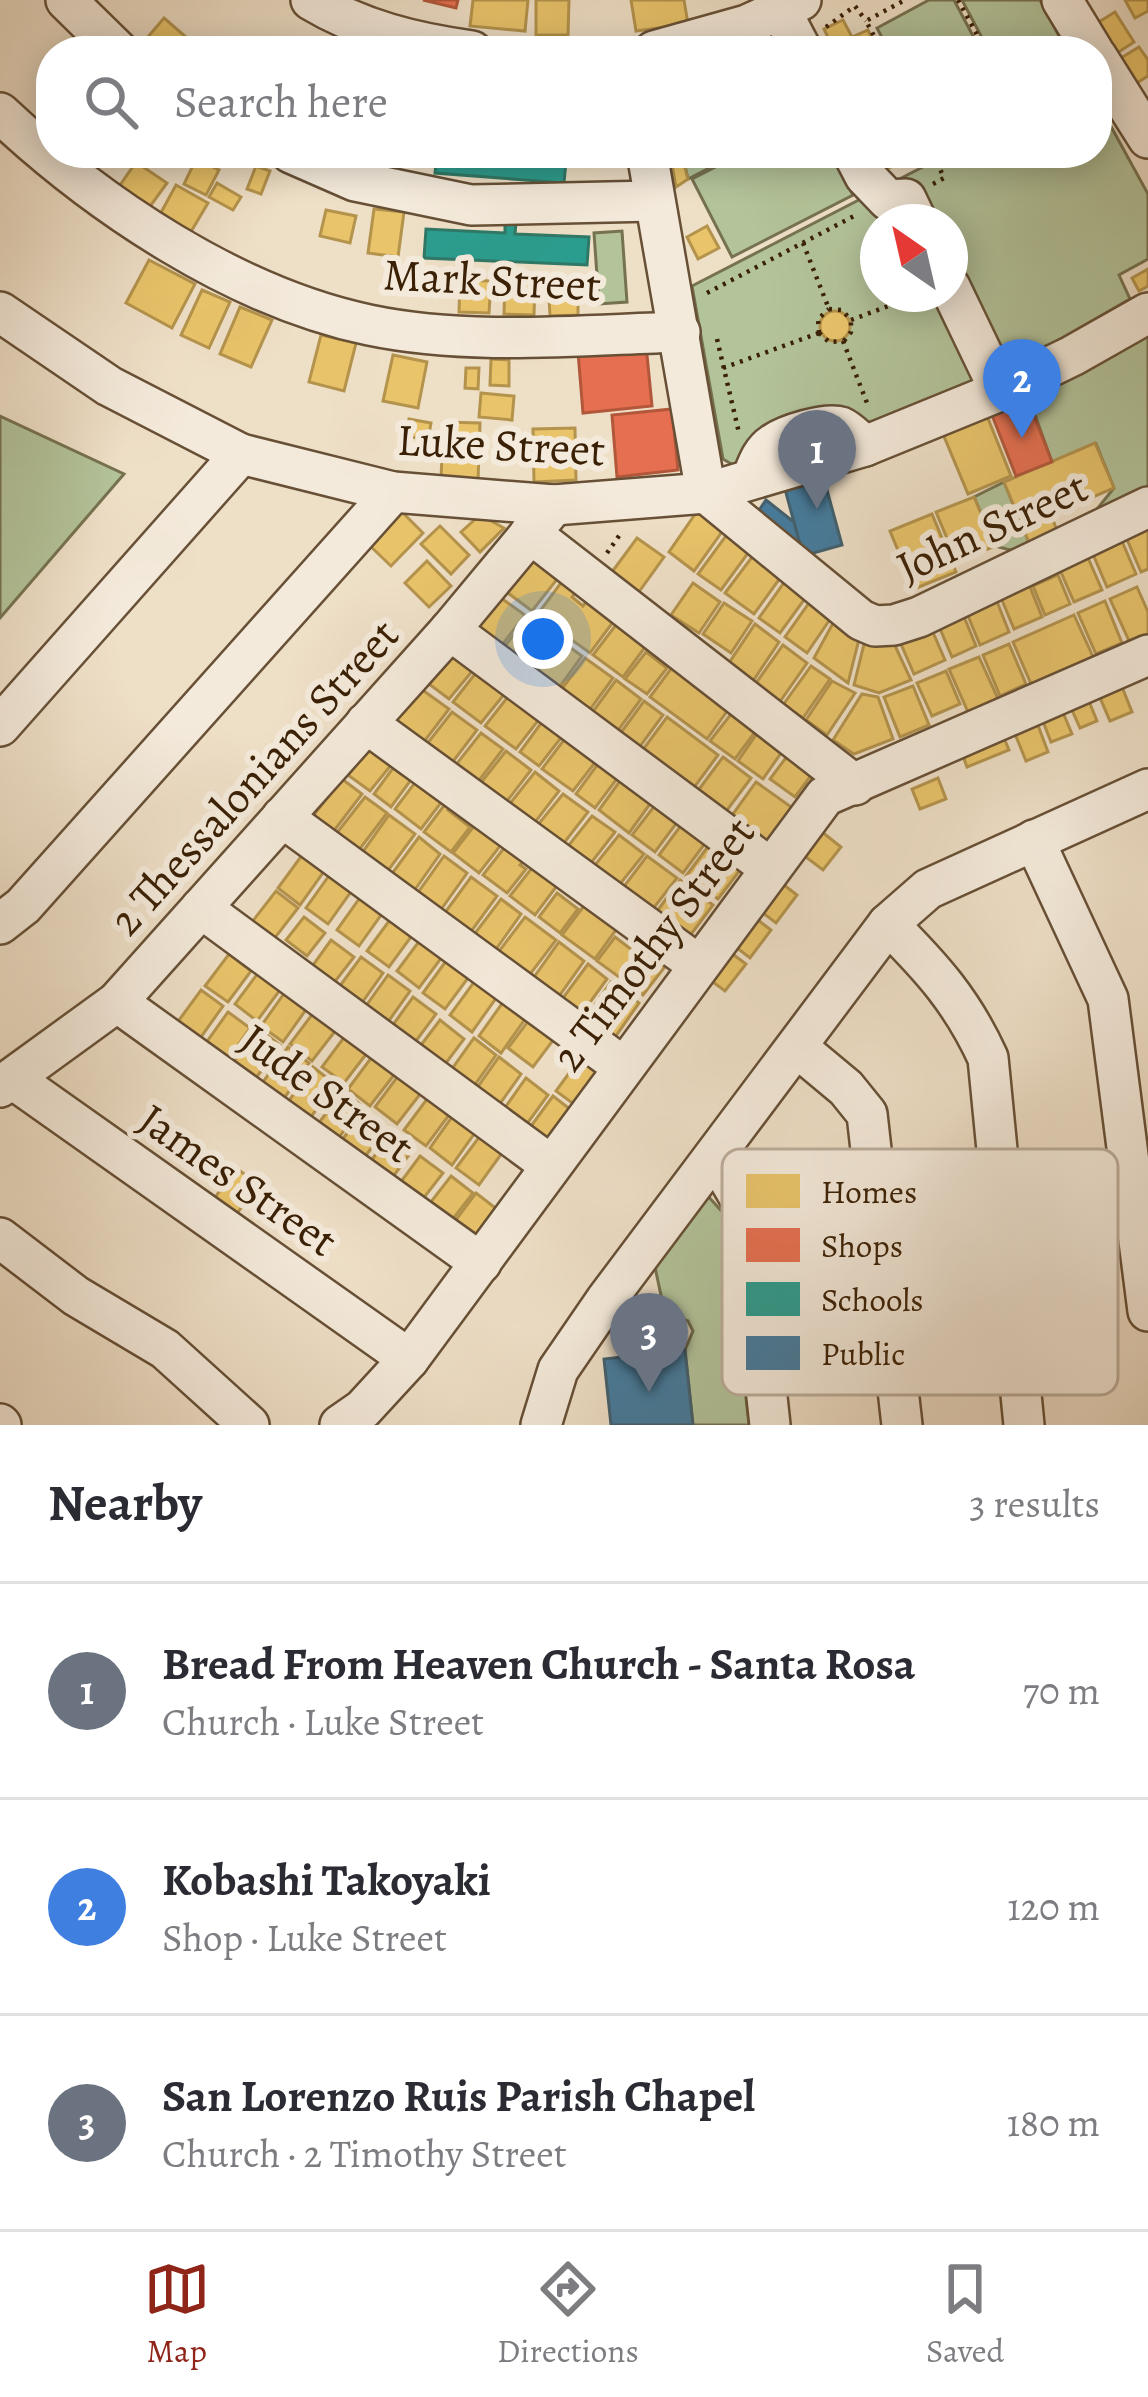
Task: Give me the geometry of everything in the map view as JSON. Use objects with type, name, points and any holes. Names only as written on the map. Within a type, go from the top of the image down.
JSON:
[{"type":"street","points":[[66,0],[103,36]]},
{"type":"street","points":[[311,0],[344,20],[395,36]]},
{"type":"street","points":[[734,36],[796,27]]},
{"type":"street","points":[[1112,71],[1147,134]]},
{"type":"street","name":"Mark Street","points":[[0,113],[36,147]]},
{"type":"street","name":"Mark Street","points":[[60,168],[150,229],[290,302],[371,326],[499,338],[698,332]]},
{"type":"street","points":[[325,168],[355,181],[471,205],[653,201]]},
{"type":"street","points":[[649,168],[653,201],[698,332],[706,493]]},
{"type":"street","points":[[861,168],[889,200],[906,199],[908,204]]},
{"type":"street","name":"Luke Street","points":[[0,312],[109,386],[241,454],[393,492],[542,519],[706,493],[747,462],[1000,391],[1148,313]]},
{"type":"street","points":[[962,312],[1000,391]]},
{"type":"street","points":[[0,727],[241,454]]},
{"type":"street","points":[[0,924],[23,906],[393,492]]},
{"type":"street","name":"John Street","points":[[706,493],[861,620],[875,626],[919,617],[1148,507]]},
{"type":"street","points":[[542,519],[855,785]]},
{"type":"street","name":"2 Thessalonians Street","points":[[6,1083],[117,1002],[450,630],[542,519]]},
{"type":"street","points":[[450,630],[770,868]]},
{"type":"street","name":"2 Timothy Street","points":[[340,1425],[364,1409],[409,1359],[825,796],[1148,655]]},
{"type":"street","points":[[366,723],[698,964]]},
{"type":"street","points":[[542,1425],[558,1370],[888,924],[928,889],[1148,789]]},
{"type":"street","points":[[282,817],[622,1066]]},
{"type":"street","points":[[1034,840],[1108,999],[1148,1312]]},
{"type":"street","points":[[201,908],[549,1164]]},
{"type":"street","points":[[888,924],[941,977],[969,1016],[988,1058],[997,1149]]},
{"type":"street","name":"Jude Street","points":[[117,1002],[481,1263]]},
{"type":"street","points":[[798,1048],[846,1088],[867,1114],[871,1149]]},
{"type":"street","name":"James Street","points":[[6,1083],[409,1359]]},
{"type":"street","points":[[716,1157],[722,1167]]},
{"type":"street","points":[[0,1238],[76,1296],[165,1349],[249,1425]]},
{"type":"street","points":[[767,1395],[770,1425]]},
{"type":"street","points":[[899,1395],[902,1425]]},
{"type":"street","points":[[1021,1395],[1024,1425]]},
{"type":"path","points":[[866,21],[905,0]]},
{"type":"path","points":[[958,0],[978,36]]},
{"type":"path","points":[[796,27],[855,6],[874,36]]},
{"type":"path","points":[[706,294],[860,213]]},
{"type":"path","points":[[803,243],[829,309]]},
{"type":"path","points":[[829,309],[842,310],[851,320],[851,332],[843,341],[829,342],[819,333],[818,319],[829,309]]},
{"type":"path","points":[[851,320],[873,312]]},
{"type":"path","points":[[698,332],[723,368],[747,462]]},
{"type":"path","points":[[723,368],[819,333]]},
{"type":"path","points":[[843,341],[867,426]]},
{"type":"green space","points":[[929,0],[954,0],[973,36],[881,36],[877,28]]},
{"type":"green space","points":[[962,0],[1040,0],[1059,36],[981,36]]},
{"type":"green space","points":[[1112,128],[1148,194],[1148,259],[1119,275],[1130,299],[1028,358],[888,420],[733,465],[723,459],[692,286],[921,168],[1112,168]]},
{"type":"green space","points":[[685,168],[709,168],[688,179]]},
{"type":"green space","points":[[714,168],[840,168],[853,195],[732,257],[692,179]]},
{"type":"green space","points":[[622,231],[627,302],[599,304],[594,233]]},
{"type":"green space","points":[[1148,330],[1148,490],[1097,509],[1114,488],[1096,444],[1052,462],[1027,393]]},
{"type":"green space","points":[[0,416],[124,474],[0,618]]},
{"type":"green space","points":[[1004,482],[1030,545],[1010,550],[995,546],[974,497]]},
{"type":"green space","points":[[706,1194],[722,1212],[722,1395],[746,1395],[749,1425],[693,1425],[685,1350],[693,1331],[688,1321],[669,1314],[652,1253]]},
{"type":"building: Homes","points":[[473,0],[528,0],[525,31],[470,26]]},
{"type":"building: Homes","points":[[536,0],[569,0],[568,35],[536,35]]},
{"type":"building: Homes","points":[[631,0],[684,0],[688,24],[636,31]]},
{"type":"building: Homes","points":[[1125,0],[1148,0],[1148,11],[1135,18]]},
{"type":"building: Homes","points":[[1115,12],[1134,42],[1112,56],[1112,36],[1094,36],[1089,28]]},
{"type":"building: Homes","points":[[164,18],[185,36],[149,36]]},
{"type":"building: Homes","points":[[843,20],[851,36],[827,36],[824,29]]},
{"type":"building: Homes","points":[[1139,47],[1148,60],[1148,76],[1127,89],[1112,63]]},
{"type":"building: Homes","points":[[132,168],[145,168],[167,183],[146,212],[116,191]]},
{"type":"building: Homes","points":[[192,168],[219,170],[206,195],[184,184]]},
{"type":"building: Homes","points":[[255,168],[270,171],[261,194],[247,189]]},
{"type":"building: Homes","points":[[673,168],[685,168],[688,179],[676,187]]},
{"type":"building: Homes","points":[[217,183],[241,197],[233,210],[209,197]]},
{"type":"building: Homes","points":[[176,185],[208,203],[189,235],[158,218]]},
{"type":"building: Homes","points":[[374,209],[404,212],[398,257],[368,253]]},
{"type":"building: Homes","points":[[326,210],[356,216],[350,243],[320,236]]},
{"type":"building: Homes","points":[[707,226],[719,248],[698,259],[687,237]]},
{"type":"building: Homes","points":[[149,260],[195,284],[172,328],[126,303]]},
{"type":"building: Homes","points":[[1148,269],[1148,286],[1139,291],[1132,278]]},
{"type":"building: Homes","points":[[460,280],[491,281],[489,313],[459,312]]},
{"type":"building: Homes","points":[[578,280],[578,315],[550,316],[548,281]]},
{"type":"building: Homes","points":[[505,282],[535,283],[534,315],[504,314]]},
{"type":"building: Homes","points":[[202,290],[230,302],[209,348],[181,335]]},
{"type":"building: Homes","points":[[240,307],[272,320],[251,367],[220,354]]},
{"type":"building: Homes","points":[[835,311],[846,315],[850,326],[846,337],[835,341],[824,337],[820,326],[824,315]]},
{"type":"building: Homes","points":[[321,335],[356,343],[344,391],[309,382]]},
{"type":"building: Homes","points":[[393,355],[427,362],[418,408],[383,401]]},
{"type":"building: Homes","points":[[491,359],[509,360],[509,386],[490,385]]},
{"type":"building: Homes","points":[[466,368],[479,368],[478,389],[465,388]]},
{"type":"building: Homes","points":[[481,393],[514,396],[512,420],[479,417]]},
{"type":"building: Homes","points":[[987,416],[1011,476],[968,494],[943,434]]},
{"type":"building: Homes","points":[[409,419],[431,423],[428,440],[406,436]]},
{"type":"building: Homes","points":[[443,422],[480,423],[478,482],[441,481]]},
{"type":"building: Homes","points":[[575,428],[576,480],[534,482],[533,429]]},
{"type":"building: Homes","points":[[1095,443],[1114,488],[1051,515],[1058,533],[1030,545],[1004,482]]},
{"type":"building: Homes","points":[[974,497],[995,546],[957,562],[936,512]]},
{"type":"building: Homes","points":[[398,508],[423,533],[391,566],[366,542]]},
{"type":"building: Homes","points":[[698,510],[724,529],[694,571],[669,552]]},
{"type":"building: Homes","points":[[932,514],[956,572],[914,589],[890,531]]},
{"type":"building: Homes","points":[[480,515],[504,528],[480,552],[461,532]]},
{"type":"building: Homes","points":[[1148,518],[1148,569],[1141,572],[1123,530]]},
{"type":"building: Homes","points":[[440,526],[469,555],[451,574],[421,544]]},
{"type":"building: Homes","points":[[1118,532],[1136,574],[1107,587],[1089,545]]},
{"type":"building: Homes","points":[[728,533],[751,549],[721,590],[698,574]]},
{"type":"building: Homes","points":[[637,538],[664,557],[636,596],[609,576]]},
{"type":"building: Homes","points":[[1085,551],[1102,590],[1074,602],[1057,563]]},
{"type":"building: Homes","points":[[755,553],[783,574],[754,614],[725,593]]},
{"type":"building: Homes","points":[[534,557],[562,573],[532,611],[504,590]]},
{"type":"building: Homes","points":[[427,561],[451,586],[429,607],[405,583]]},
{"type":"building: Homes","points":[[1058,575],[1070,604],[1045,615],[1033,586]]},
{"type":"building: Homes","points":[[566,576],[581,587],[572,597],[583,606],[591,595],[619,614],[590,653],[537,615]]},
{"type":"building: Homes","points":[[788,577],[809,593],[780,633],[759,618]]},
{"type":"building: Homes","points":[[1026,577],[1042,617],[1014,629],[997,588]]},
{"type":"building: Homes","points":[[693,583],[720,602],[699,633],[671,615]]},
{"type":"building: Homes","points":[[1137,587],[1148,612],[1148,635],[1130,643],[1110,599]]},
{"type":"building: Homes","points":[[994,594],[1009,632],[980,645],[964,606]]},
{"type":"building: Homes","points":[[498,596],[525,615],[499,649],[473,629]]},
{"type":"building: Homes","points":[[814,596],[835,612],[807,653],[785,637]]},
{"type":"building: Homes","points":[[1105,601],[1122,643],[1096,654],[1078,613]]},
{"type":"building: Homes","points":[[724,603],[752,621],[731,653],[703,634]]},
{"type":"building: Homes","points":[[960,607],[976,646],[952,657],[935,617]]},
{"type":"building: Homes","points":[[838,614],[861,631],[848,683],[814,658]]},
{"type":"building: Homes","points":[[1074,615],[1094,659],[1032,686],[1013,642]]},
{"type":"building: Homes","points":[[528,617],[553,635],[526,669],[501,651]]},
{"type":"building: Homes","points":[[622,617],[651,639],[623,677],[593,655]]},
{"type":"building: Homes","points":[[928,621],[945,660],[914,674],[897,635]]},
{"type":"building: Homes","points":[[755,624],[779,642],[751,684],[727,666]]},
{"type":"building: Homes","points":[[867,632],[890,635],[911,680],[879,693],[854,685]]},
{"type":"building: Homes","points":[[557,638],[582,656],[556,692],[530,672]]},
{"type":"building: Homes","points":[[1009,644],[1026,684],[1000,696],[983,655]]},
{"type":"building: Homes","points":[[455,645],[479,663],[449,699],[425,681]]},
{"type":"building: Homes","points":[[783,645],[807,663],[779,703],[754,686]]},
{"type":"building: Homes","points":[[646,652],[667,668],[647,694],[625,679]]},
{"type":"building: Homes","points":[[979,657],[998,699],[968,712],[949,669]]},
{"type":"building: Homes","points":[[585,658],[613,678],[586,715],[558,694]]},
{"type":"building: Homes","points":[[679,658],[735,700],[707,739],[650,697]]},
{"type":"building: Homes","points":[[482,665],[510,687],[481,723],[453,702]]},
{"type":"building: Homes","points":[[811,666],[830,679],[803,718],[783,705]]},
{"type":"building: Homes","points":[[946,671],[960,704],[932,716],[917,683]]},
{"type":"building: Homes","points":[[1118,677],[1132,712],[1110,721],[1095,686]]},
{"type":"building: Homes","points":[[616,680],[641,699],[614,736],[589,717]]},
{"type":"building: Homes","points":[[832,681],[855,693],[827,735],[806,720]]},
{"type":"building: Homes","points":[[417,686],[449,709],[420,747],[389,723]]},
{"type":"building: Homes","points":[[913,686],[929,725],[900,737],[884,697]]},
{"type":"building: Homes","points":[[514,689],[544,713],[516,749],[485,726]]},
{"type":"building: Homes","points":[[862,694],[878,697],[893,739],[854,754],[833,740]]},
{"type":"building: Homes","points":[[1086,694],[1097,721],[1080,728],[1068,701]]},
{"type":"building: Homes","points":[[644,701],[663,715],[636,752],[617,738]]},
{"type":"building: Homes","points":[[1059,703],[1072,734],[1051,742],[1039,711]]},
{"type":"building: Homes","points":[[452,712],[477,730],[448,768],[423,749]]},
{"type":"building: Homes","points":[[731,714],[755,732],[735,759],[710,741]]},
{"type":"building: Homes","points":[[547,715],[567,730],[539,766],[520,752]]},
{"type":"building: Homes","points":[[667,717],[718,755],[690,793],[639,755]]},
{"type":"building: Homes","points":[[1036,720],[1048,752],[1026,761],[1013,729]]},
{"type":"building: Homes","points":[[765,722],[790,740],[763,779],[738,761]]},
{"type":"building: Homes","points":[[1000,729],[1009,750],[967,767],[959,745]]},
{"type":"building: Homes","points":[[570,732],[600,756],[573,791],[542,769]]},
{"type":"building: Homes","points":[[481,733],[503,749],[474,787],[451,771]]},
{"type":"building: Homes","points":[[369,749],[383,760],[389,754],[396,759],[370,791],[348,775]]},
{"type":"building: Homes","points":[[506,751],[531,770],[501,809],[476,789]]},
{"type":"building: Homes","points":[[788,755],[813,773],[795,797],[770,779]]},
{"type":"building: Homes","points":[[603,757],[622,772],[595,808],[576,794]]},
{"type":"building: Homes","points":[[723,757],[751,778],[722,817],[694,796]]},
{"type":"building: Homes","points":[[406,766],[416,773],[391,807],[374,794],[393,768],[401,774]]},
{"type":"building: Homes","points":[[535,772],[559,791],[529,830],[504,811]]},
{"type":"building: Homes","points":[[625,774],[655,797],[629,833],[599,810]]},
{"type":"building: Homes","points":[[420,776],[446,796],[421,829],[395,809]]},
{"type":"building: Homes","points":[[938,778],[946,799],[920,809],[912,789]]},
{"type":"building: Homes","points":[[342,779],[362,794],[333,832],[313,816]]},
{"type":"building: Homes","points":[[756,782],[794,809],[766,848],[728,821]]},
{"type":"building: Homes","points":[[563,794],[588,812],[557,852],[532,832]]},
{"type":"building: Homes","points":[[365,797],[387,813],[359,850],[336,834]]},
{"type":"building: Homes","points":[[449,799],[454,803],[448,810],[470,827],[451,852],[424,832]]},
{"type":"building: Homes","points":[[659,800],[681,817],[655,852],[632,835]]},
{"type":"building: Homes","points":[[389,815],[415,834],[387,872],[362,853]]},
{"type":"building: Homes","points":[[592,816],[615,832],[584,872],[561,855]]},
{"type":"building: Homes","points":[[685,820],[709,838],[683,873],[659,855]]},
{"type":"building: Homes","points":[[478,821],[504,841],[479,873],[453,853]]},
{"type":"building: Homes","points":[[812,824],[841,847],[823,870],[794,848]]},
{"type":"building: Homes","points":[[619,835],[644,854],[612,894],[587,875]]},
{"type":"building: Homes","points":[[419,837],[440,854],[414,891],[391,875]]},
{"type":"building: Homes","points":[[712,841],[744,865],[718,899],[686,876]]},
{"type":"building: Homes","points":[[508,843],[527,858],[520,865],[526,869],[507,893],[483,875]]},
{"type":"building: Homes","points":[[305,851],[327,867],[300,905],[278,888]]},
{"type":"building: Homes","points":[[444,856],[467,873],[440,911],[417,894]]},
{"type":"building: Homes","points":[[647,856],[677,878],[645,919],[616,897]]},
{"type":"building: Homes","points":[[535,864],[559,883],[535,915],[510,896]]},
{"type":"building: Homes","points":[[333,870],[355,886],[328,924],[306,908]]},
{"type":"building: Homes","points":[[771,875],[797,895],[776,923],[750,903]]},
{"type":"building: Homes","points":[[471,877],[497,896],[470,933],[444,914]]},
{"type":"building: Homes","points":[[680,880],[713,905],[692,933],[672,939],[649,922]]},
{"type":"building: Homes","points":[[276,891],[298,908],[274,939],[252,922]]},
{"type":"building: Homes","points":[[364,892],[386,908],[359,946],[337,930]]},
{"type":"building: Homes","points":[[557,893],[578,909],[560,933],[539,917]]},
{"type":"building: Homes","points":[[501,899],[521,914],[494,952],[473,936]]},
{"type":"building: Homes","points":[[586,903],[618,927],[595,959],[562,935]]},
{"type":"building: Homes","points":[[745,910],[771,930],[750,958],[724,938]]},
{"type":"building: Homes","points":[[395,913],[416,930],[389,967],[367,951]]},
{"type":"building: Homes","points":[[304,917],[325,933],[307,956],[286,940]]},
{"type":"building: Homes","points":[[525,917],[556,940],[528,977],[497,954]]},
{"type":"building: Homes","points":[[615,937],[636,953],[619,977],[597,961]]},
{"type":"building: Homes","points":[[331,940],[354,957],[330,988],[308,972]]},
{"type":"building: Homes","points":[[420,940],[442,957],[419,988],[397,971]]},
{"type":"building: Homes","points":[[559,942],[584,961],[557,999],[532,980]]},
{"type":"building: Homes","points":[[719,944],[746,964],[725,991],[698,971]]},
{"type":"building: Homes","points":[[645,947],[667,964],[643,995],[621,979]]},
{"type":"building: Homes","points":[[229,954],[251,971],[228,1002],[205,986]]},
{"type":"building: Homes","points":[[361,957],[383,973],[356,1011],[334,994]]},
{"type":"building: Homes","points":[[446,961],[468,978],[445,1009],[423,993]]},
{"type":"building: Homes","points":[[588,964],[607,979],[580,1016],[560,1002]]},
{"type":"building: Homes","points":[[258,973],[280,990],[257,1021],[235,1004]]},
{"type":"building: Homes","points":[[388,975],[410,991],[383,1029],[361,1013]]},
{"type":"building: Homes","points":[[477,978],[499,994],[472,1032],[450,1015]]},
{"type":"building: Homes","points":[[611,982],[639,1003],[613,1040],[585,1019]]},
{"type":"building: Homes","points":[[288,988],[310,1004],[283,1042],[261,1026]]},
{"type":"building: Homes","points":[[201,990],[223,1006],[196,1044],[174,1027]]},
{"type":"building: Homes","points":[[413,997],[436,1014],[413,1045],[390,1029]]},
{"type":"building: Homes","points":[[506,998],[528,1015],[501,1053],[479,1036]]},
{"type":"building: Homes","points":[[228,1012],[250,1028],[223,1066],[201,1050]]},
{"type":"building: Homes","points":[[314,1012],[336,1030],[312,1061],[290,1044]]},
{"type":"building: Homes","points":[[532,1016],[557,1035],[533,1067],[508,1048]]},
{"type":"building: Homes","points":[[440,1020],[464,1039],[440,1071],[415,1053]]},
{"type":"building: Homes","points":[[258,1028],[280,1045],[253,1082],[231,1066]]},
{"type":"building: Homes","points":[[345,1036],[367,1053],[344,1083],[322,1067]]},
{"type":"building: Homes","points":[[474,1038],[496,1055],[469,1093],[447,1076]]},
{"type":"building: Homes","points":[[288,1047],[309,1063],[282,1101],[261,1085]]},
{"type":"building: Homes","points":[[583,1054],[606,1070],[579,1108],[556,1091]]},
{"type":"building: Homes","points":[[499,1057],[521,1074],[494,1112],[472,1095]]},
{"type":"building: Homes","points":[[371,1058],[394,1075],[370,1106],[348,1089]]},
{"type":"building: Homes","points":[[313,1067],[335,1084],[308,1121],[286,1105]]},
{"type":"building: Homes","points":[[398,1076],[421,1093],[397,1124],[375,1107]]},
{"type":"building: Homes","points":[[526,1078],[548,1095],[521,1132],[499,1116]]},
{"type":"building: Homes","points":[[343,1091],[362,1106],[335,1143],[315,1128]]},
{"type":"building: Homes","points":[[553,1096],[575,1113],[549,1150],[526,1133]]},
{"type":"building: Homes","points":[[427,1099],[449,1115],[426,1146],[404,1130]]},
{"type":"building: Homes","points":[[457,1110],[479,1127],[452,1165],[430,1148]]},
{"type":"building: Homes","points":[[362,1113],[385,1129],[362,1161],[339,1144]]},
{"type":"building: Homes","points":[[393,1131],[414,1148],[387,1185],[365,1169]]},
{"type":"building: Homes","points":[[480,1136],[502,1153],[479,1185],[456,1168]]},
{"type":"building: Homes","points":[[420,1156],[443,1173],[419,1204],[397,1187]]},
{"type":"building: Homes","points":[[236,1168],[258,1184],[231,1222],[209,1206]]},
{"type":"building: Homes","points":[[451,1176],[473,1193],[449,1224],[427,1207]]},
{"type":"building: Homes","points":[[476,1193],[498,1210],[474,1241],[452,1225]]},
{"type":"building: Shops","points":[[423,0],[458,0],[456,8]]},
{"type":"building: Shops","points":[[646,345],[652,406],[583,413],[578,352]]},
{"type":"building: Shops","points":[[1028,400],[1052,462],[1016,476],[992,415]]},
{"type":"building: Shops","points":[[672,409],[678,470],[617,477],[612,415]]},
{"type":"building: Schools","points":[[436,168],[565,168],[564,183],[435,173]]},
{"type":"building: Schools","points":[[505,223],[516,223],[515,234],[589,237],[587,265],[424,258],[426,229],[505,233]]},
{"type":"building: Public","points":[[824,479],[842,545],[803,556],[785,489]]},
{"type":"building: Public","points":[[766,500],[794,522],[803,556],[753,519]]},
{"type":"building: Public","points":[[685,1350],[693,1425],[611,1425],[604,1359]]},
{"type":"place","name":"Kobashi Takoyaki","points":[[1022,438]]},
{"type":"place","name":"Bread From Heaven Church - Santa Rosa","points":[[817,509]]},
{"type":"place","name":"San Lorenzo Ruis Parish Chapel","points":[[649,1392]]}]
